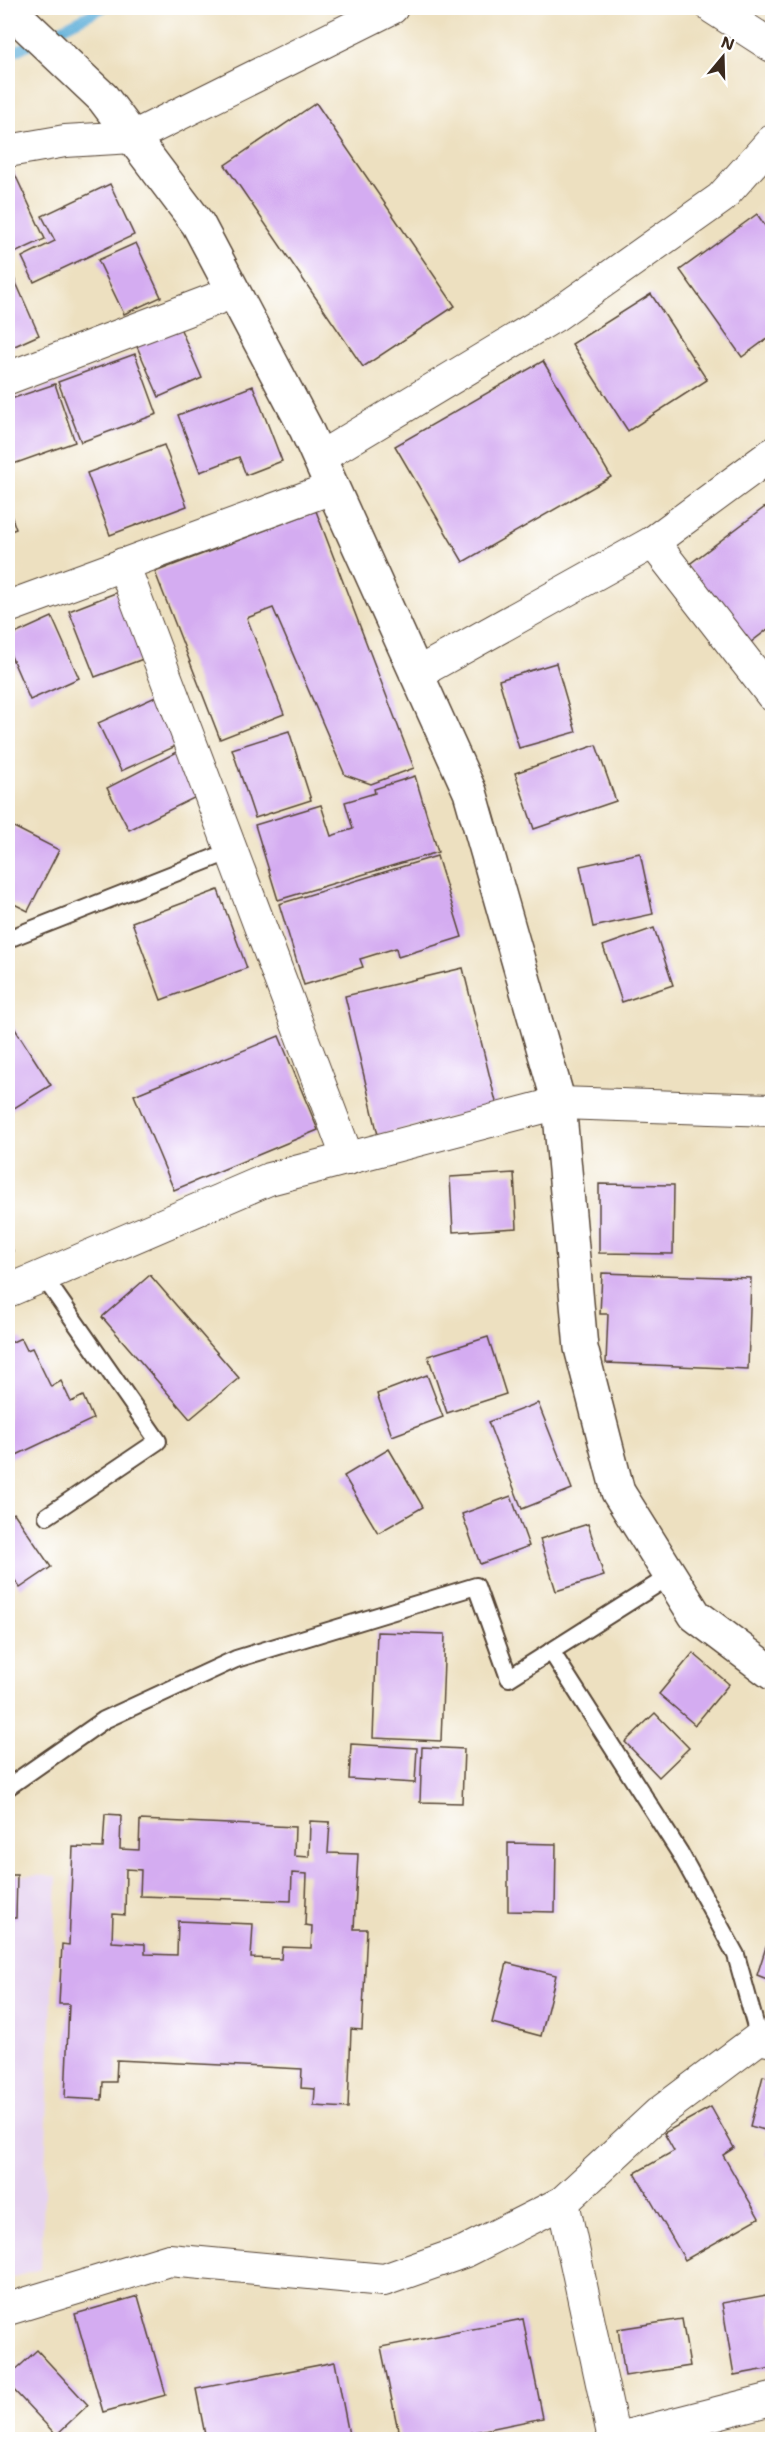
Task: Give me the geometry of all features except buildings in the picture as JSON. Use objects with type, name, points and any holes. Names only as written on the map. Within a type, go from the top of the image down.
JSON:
[{"type":"street","points":[[8,8],[103,98],[198,224],[319,458],[470,792],[559,1103],[581,1347],[618,1492],[695,1614],[772,1673]]},
{"type":"street","points":[[8,151],[64,141],[133,137],[392,8]]},
{"type":"street","points":[[713,8],[772,46]]},
{"type":"street","points":[[319,458],[556,315],[721,198],[772,141]]},
{"type":"street","points":[[8,378],[234,292]]},
{"type":"street","points":[[416,674],[652,542],[772,454]]},
{"type":"street","points":[[8,608],[332,488]]},
{"type":"street","points":[[652,542],[772,695]]},
{"type":"street","points":[[123,564],[348,1159]]},
{"type":"street","points":[[8,1291],[269,1179],[559,1103],[772,1110]]},
{"type":"street","points":[[8,2309],[169,2260],[384,2280],[466,2251],[563,2202],[660,2114],[766,2039]]},
{"type":"street","points":[[563,2202],[612,2439],[772,2399]]},
{"type":"lane","points":[[8,939],[231,851]]},
{"type":"lane","points":[[43,1276],[159,1441],[47,1516]]},
{"type":"lane","points":[[8,1787],[104,1720],[236,1659],[476,1586],[509,1678],[670,1576]]},
{"type":"lane","points":[[551,1651],[680,1853],[736,1955],[766,2039]]},
{"type":"shaded area","points":[[8,1875],[57,1876],[41,2269],[8,2279]]},
{"type":"waterway","points":[[8,55],[103,8]]}]
